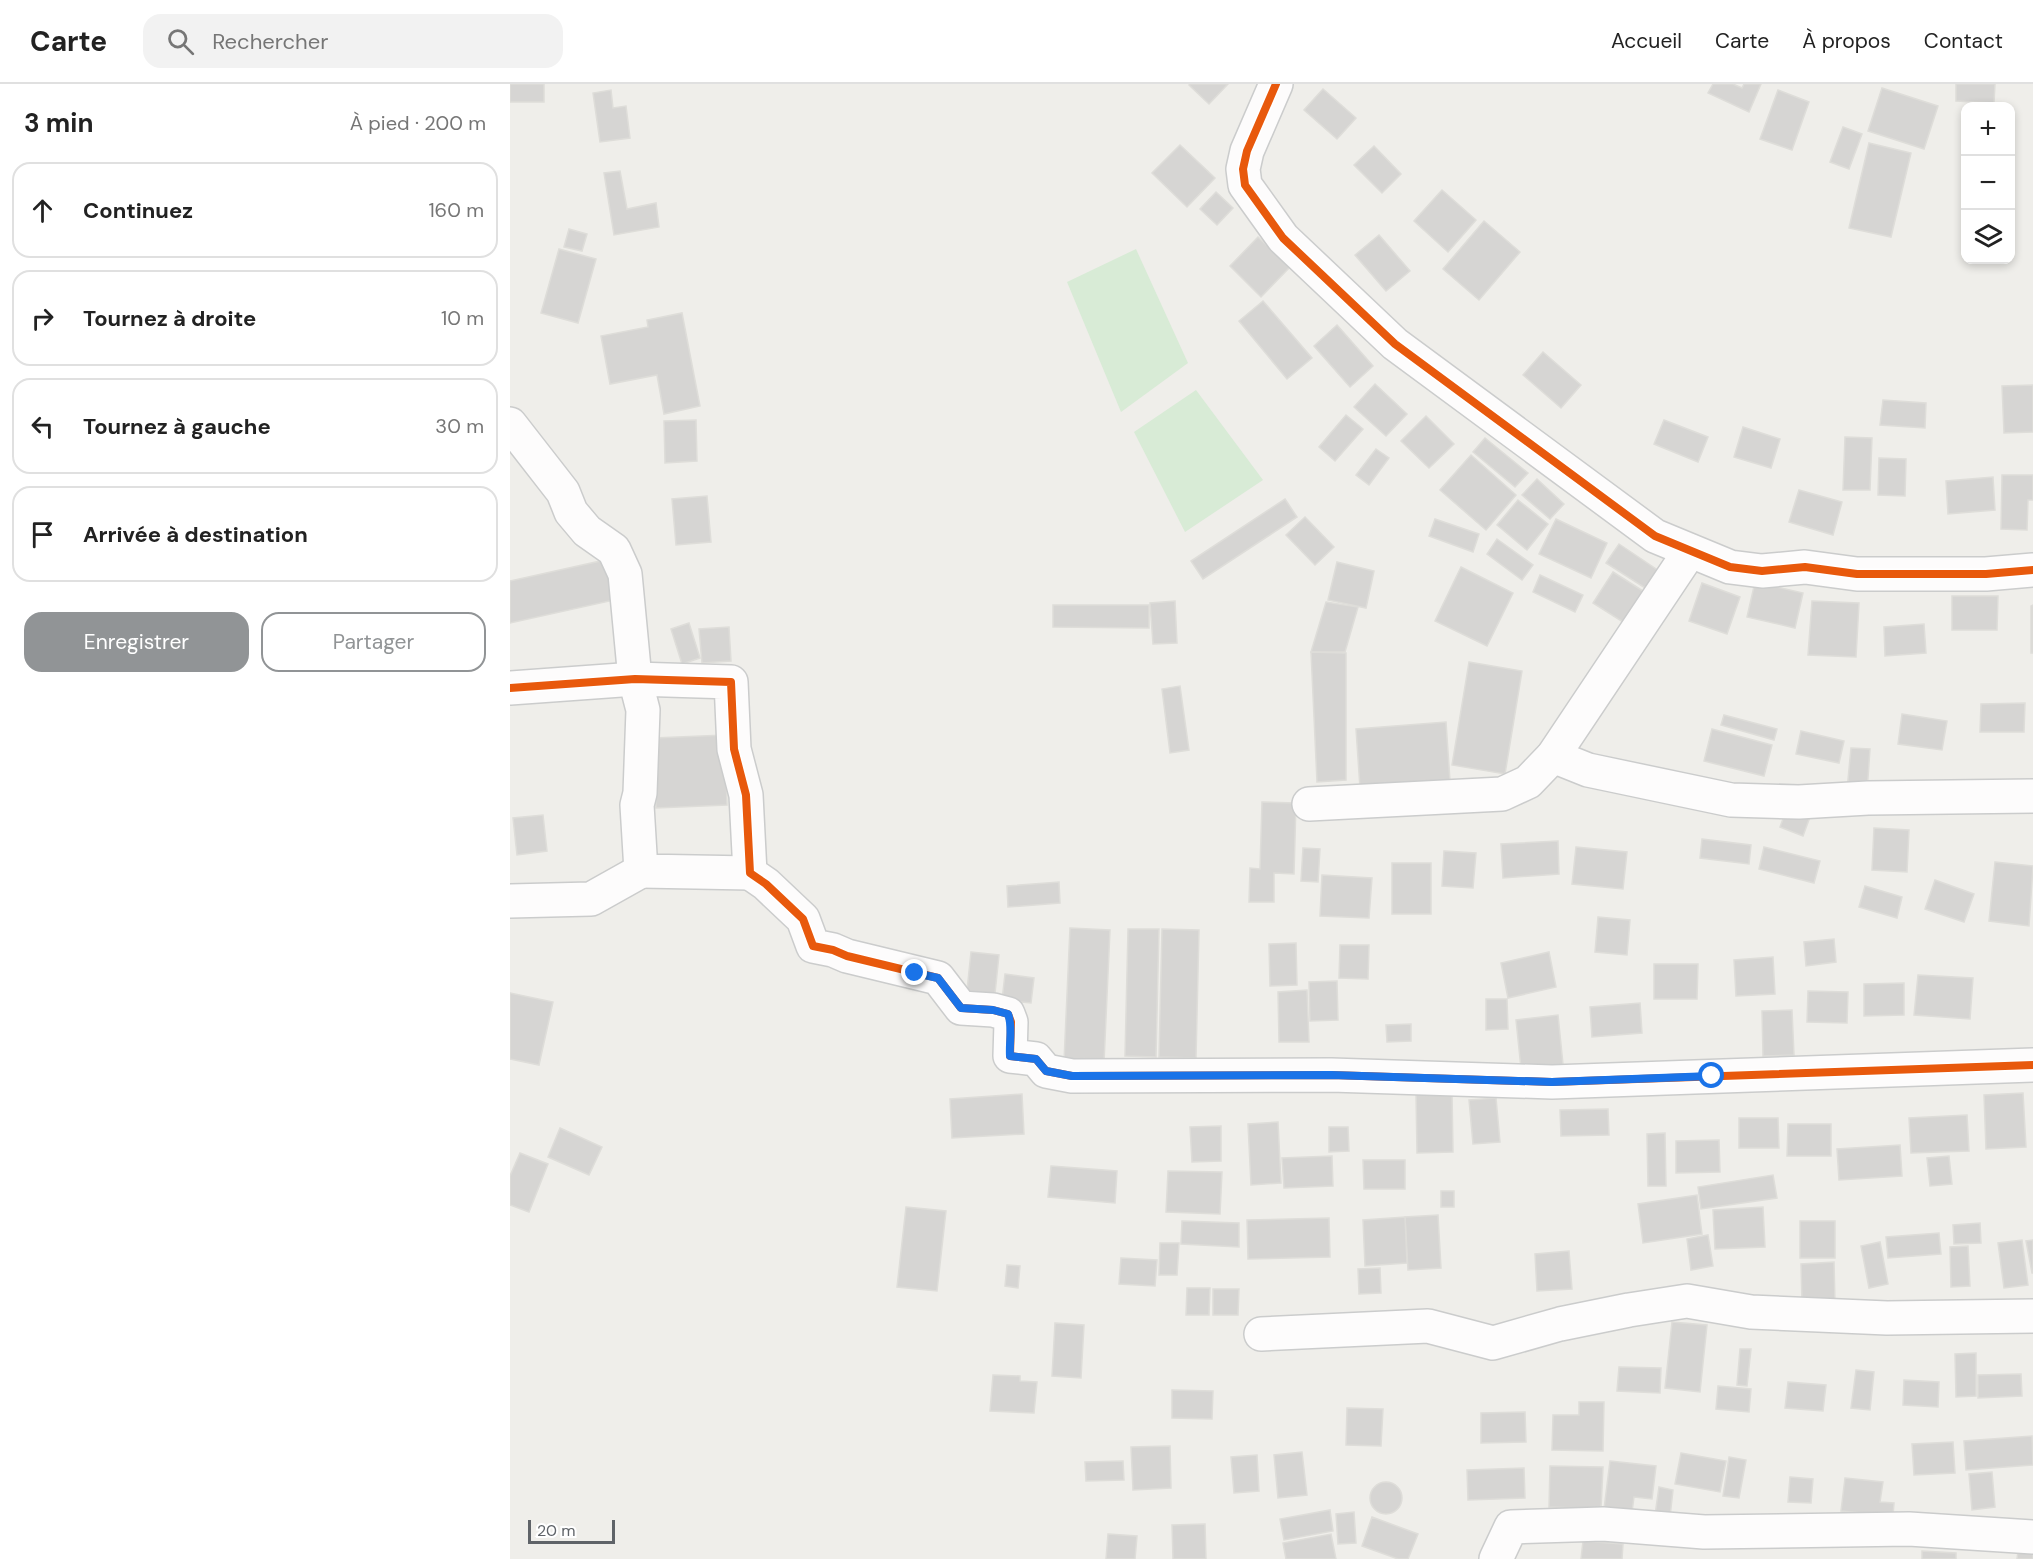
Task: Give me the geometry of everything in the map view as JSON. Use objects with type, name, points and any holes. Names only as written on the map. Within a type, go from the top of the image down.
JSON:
[{"type":"street","points":[[1276,84],[1247,151],[1244,169],[1245,185],[1283,238],[1395,344],[1655,536],[1730,567],[1762,571],[1805,567],[1857,574],[1986,574],[2033,570]]},
{"type":"street","points":[[510,424],[563,492],[571,512],[587,531],[614,550],[625,574],[635,679],[643,710],[638,805],[641,871]]},
{"type":"street","points":[[1309,804],[1502,794],[1528,782],[1553,756],[1690,551]]},
{"type":"street","points":[[510,688],[635,679],[731,682],[734,748],[746,795],[750,873]]},
{"type":"street","points":[[1553,756],[1588,770],[1731,800],[1799,802],[1868,798],[2033,796]]},
{"type":"street","points":[[510,901],[591,899],[641,871],[750,873],[766,884],[804,919],[813,946],[938,978],[961,1008],[993,1010],[1008,1014],[1011,1022],[1010,1056],[1036,1059],[1046,1071],[1072,1076],[1331,1075],[1552,1082],[2033,1065]]},
{"type":"street","points":[[1261,1335],[1428,1326],[1493,1343],[1560,1324],[1687,1300],[1763,1313],[1887,1318],[2033,1316]]},
{"type":"street","points":[[1497,1559],[1511,1527],[1603,1524],[1704,1532],[1909,1529],[2033,1537]]},
{"type":"green space","points":[[1136,249],[1188,363],[1121,412],[1067,282]]},
{"type":"green space","points":[[1196,390],[1263,480],[1185,532],[1134,432]]},
{"type":"building","points":[[510,84],[544,84],[544,102],[510,102]]},
{"type":"building","points":[[1190,84],[1228,84],[1209,104]]},
{"type":"building","points":[[1713,84],[1733,84],[1742,88],[1744,84],[1761,84],[1749,112],[1708,93]]},
{"type":"building","points":[[1956,84],[1995,84],[1994,102],[1956,101]]},
{"type":"building","points":[[1882,88],[1938,106],[1924,149],[1868,131]]},
{"type":"building","points":[[1323,89],[1356,118],[1337,139],[1304,110]]},
{"type":"building","points":[[611,90],[613,108],[626,106],[630,138],[600,142],[593,93]]},
{"type":"building","points":[[1778,90],[1809,102],[1792,150],[1760,139]]},
{"type":"building","points":[[1843,127],[1862,134],[1849,169],[1830,162]]},
{"type":"building","points":[[1869,143],[1911,153],[1891,237],[1849,228]]},
{"type":"building","points":[[1180,145],[1215,178],[1187,207],[1152,173]]},
{"type":"building","points":[[1374,146],[1401,174],[1382,193],[1354,165]]},
{"type":"building","points":[[620,171],[627,209],[656,203],[659,227],[614,235],[604,173]]},
{"type":"building","points":[[1442,190],[1476,220],[1448,252],[1414,221]]},
{"type":"building","points":[[1216,192],[1233,208],[1217,225],[1200,209]]},
{"type":"building","points":[[1484,221],[1520,252],[1479,300],[1443,269]]},
{"type":"building","points":[[569,229],[587,234],[582,251],[564,247]]},
{"type":"building","points":[[1379,235],[1410,271],[1386,291],[1355,255]]},
{"type":"building","points":[[1258,237],[1290,267],[1261,297],[1230,266]]},
{"type":"building","points":[[559,249],[596,259],[578,323],[541,313]]},
{"type":"building","points":[[1263,301],[1312,358],[1287,379],[1239,321]]},
{"type":"building","points":[[682,313],[700,406],[664,414],[657,375],[610,384],[601,336],[648,327],[647,320]]},
{"type":"building","points":[[1337,325],[1373,366],[1350,387],[1314,346]]},
{"type":"building","points":[[1543,352],[1581,385],[1561,408],[1523,375]]},
{"type":"building","points":[[1375,384],[1407,414],[1386,436],[1354,407]]},
{"type":"building","points":[[2033,385],[2033,432],[2004,433],[2002,386]]},
{"type":"building","points":[[1883,400],[1926,403],[1925,428],[1880,425]]},
{"type":"building","points":[[1346,415],[1363,429],[1335,461],[1319,447]]},
{"type":"building","points":[[1426,416],[1454,444],[1429,468],[1401,441]]},
{"type":"building","points":[[696,420],[697,461],[665,463],[664,421]]},
{"type":"building","points":[[1664,420],[1708,437],[1698,462],[1654,444]]},
{"type":"building","points":[[1743,427],[1780,439],[1771,468],[1734,457]]},
{"type":"building","points":[[1845,437],[1872,438],[1870,490],[1843,490]]},
{"type":"building","points":[[1485,438],[1528,473],[1515,487],[1473,452]]},
{"type":"building","points":[[1376,449],[1389,458],[1369,485],[1356,475]]},
{"type":"building","points":[[1471,455],[1516,495],[1486,530],[1440,490]]},
{"type":"building","points":[[1879,458],[1906,459],[1905,496],[1878,495]]},
{"type":"building","points":[[2002,475],[2033,475],[2033,500],[2028,500],[2027,530],[2001,529]]},
{"type":"building","points":[[1993,477],[1995,510],[1948,514],[1946,481]]},
{"type":"building","points":[[1537,479],[1564,504],[1550,519],[1522,495]]},
{"type":"building","points":[[1799,490],[1842,502],[1833,535],[1789,522]]},
{"type":"building","points":[[707,496],[711,542],[676,545],[672,499]]},
{"type":"building","points":[[1285,499],[1297,517],[1203,579],[1191,561]]},
{"type":"building","points":[[1518,500],[1548,524],[1527,550],[1497,525]]},
{"type":"building","points":[[1305,517],[1334,547],[1315,565],[1286,535]]},
{"type":"building","points":[[1435,519],[1479,534],[1473,552],[1429,536]]},
{"type":"building","points":[[1556,519],[1607,543],[1591,578],[1539,554]]},
{"type":"building","points":[[1497,539],[1533,565],[1522,580],[1487,554]]},
{"type":"building","points":[[1619,544],[1665,575],[1653,593],[1606,563]]},
{"type":"building","points":[[614,558],[623,598],[510,623],[510,581]]},
{"type":"building","points":[[1337,562],[1374,571],[1366,608],[1328,600]]},
{"type":"building","points":[[1461,567],[1513,593],[1487,646],[1435,621]]},
{"type":"building","points":[[1613,572],[1654,598],[1634,629],[1593,603]]},
{"type":"building","points":[[1540,575],[1583,595],[1575,612],[1533,592]]},
{"type":"building","points":[[1755,582],[1803,593],[1795,628],[1747,617]]},
{"type":"building","points":[[1702,583],[1740,597],[1727,634],[1689,621]]},
{"type":"building","points":[[1952,596],[1998,596],[1997,630],[1952,630]]},
{"type":"building","points":[[1175,601],[1177,643],[1153,644],[1150,603]]},
{"type":"building","points":[[1812,601],[1859,603],[1856,657],[1808,655]]},
{"type":"building","points":[[1326,602],[1358,607],[1345,652],[1311,652]]},
{"type":"building","points":[[1053,605],[1149,605],[1149,628],[1053,627]]},
{"type":"building","points":[[2033,605],[2033,653],[2031,653],[2031,606]]},
{"type":"building","points":[[689,623],[700,658],[682,664],[671,629]]},
{"type":"building","points":[[1924,624],[1926,653],[1885,656],[1884,627]]},
{"type":"building","points":[[729,627],[731,661],[702,663],[699,629]]},
{"type":"building","points":[[1311,652],[1346,653],[1346,780],[1317,782]]},
{"type":"building","points":[[1469,662],[1522,671],[1505,774],[1452,765]]},
{"type":"building","points":[[1180,686],[1189,750],[1170,753],[1162,689]]},
{"type":"building","points":[[2025,703],[2024,732],[1980,732],[1981,704]]},
{"type":"building","points":[[1902,714],[1947,721],[1942,750],[1898,744]]},
{"type":"building","points":[[1724,715],[1777,729],[1774,740],[1721,725]]},
{"type":"building","points":[[1446,722],[1450,781],[1360,788],[1356,729]]},
{"type":"building","points":[[1712,729],[1772,745],[1764,776],[1704,761]]},
{"type":"building","points":[[1801,731],[1844,741],[1839,763],[1796,754]]},
{"type":"building","points":[[725,735],[727,805],[656,808],[654,738]]},
{"type":"building","points":[[1851,748],[1870,749],[1867,792],[1847,790]]},
{"type":"building","points":[[1262,802],[1296,803],[1294,874],[1274,873],[1274,902],[1249,902],[1250,868],[1260,869]]},
{"type":"building","points":[[1787,808],[1810,817],[1803,836],[1780,827]]},
{"type":"building","points":[[543,815],[547,851],[517,855],[513,818]]},
{"type":"building","points":[[1874,828],[1909,830],[1907,872],[1872,870]]},
{"type":"building","points":[[1702,839],[1751,845],[1749,864],[1700,858]]},
{"type":"building","points":[[1558,841],[1559,874],[1503,878],[1501,844]]},
{"type":"building","points":[[1576,847],[1627,852],[1623,889],[1572,884]]},
{"type":"building","points":[[1764,847],[1820,861],[1814,883],[1759,869]]},
{"type":"building","points":[[1303,848],[1320,849],[1318,882],[1301,881]]},
{"type":"building","points":[[1444,851],[1476,853],[1473,888],[1442,886]]},
{"type":"building","points":[[1995,862],[2033,866],[2029,926],[1989,921]]},
{"type":"building","points":[[1392,863],[1431,863],[1431,914],[1392,914]]},
{"type":"building","points":[[1322,875],[1372,878],[1369,918],[1320,916]]},
{"type":"building","points":[[1935,880],[1974,894],[1964,922],[1925,909]]},
{"type":"building","points":[[1059,882],[1060,903],[1008,907],[1007,886]]},
{"type":"building","points":[[1865,886],[1902,897],[1897,918],[1859,907]]},
{"type":"building","points":[[1598,917],[1630,920],[1627,955],[1595,952]]},
{"type":"building","points":[[1070,928],[1110,930],[1104,1062],[1064,1061]]},
{"type":"building","points":[[1128,929],[1159,929],[1156,1057],[1125,1056]]},
{"type":"building","points":[[1162,929],[1199,930],[1196,1058],[1159,1057]]},
{"type":"building","points":[[1834,939],[1836,962],[1806,966],[1804,942]]},
{"type":"building","points":[[1296,943],[1297,985],[1270,986],[1269,944]]},
{"type":"building","points":[[1340,945],[1369,945],[1368,979],[1339,978]]},
{"type":"building","points":[[971,952],[999,955],[994,1003],[966,1000]]},
{"type":"building","points":[[1549,952],[1556,987],[1508,998],[1501,963]]},
{"type":"building","points":[[1773,957],[1775,994],[1736,996],[1734,960]]},
{"type":"building","points":[[1654,964],[1698,964],[1697,999],[1654,999]]},
{"type":"building","points":[[1005,974],[1034,978],[1031,1003],[1002,1000]]},
{"type":"building","points":[[1918,975],[1973,978],[1970,1019],[1914,1015]]},
{"type":"building","points":[[1337,981],[1338,1020],[1310,1021],[1309,982]]},
{"type":"building","points":[[1904,983],[1904,1015],[1864,1016],[1864,984]]},
{"type":"building","points":[[1307,990],[1309,1042],[1279,1042],[1278,992]]},
{"type":"building","points":[[1808,991],[1848,992],[1847,1023],[1807,1022]]},
{"type":"building","points":[[510,993],[553,1002],[539,1065],[510,1059]]},
{"type":"building","points":[[1486,999],[1507,999],[1508,1029],[1486,1030]]},
{"type":"building","points":[[1640,1003],[1642,1033],[1592,1037],[1590,1007]]},
{"type":"building","points":[[1792,1010],[1794,1055],[1763,1056],[1762,1011]]},
{"type":"building","points":[[1558,1015],[1564,1074],[1522,1078],[1516,1020]]},
{"type":"building","points":[[1411,1024],[1411,1041],[1387,1042],[1386,1025]]},
{"type":"building","points":[[1452,1092],[1453,1152],[1417,1153],[1416,1093]]},
{"type":"building","points":[[2023,1093],[2026,1147],[1986,1149],[1984,1095]]},
{"type":"building","points":[[1022,1094],[1024,1134],[952,1138],[950,1099]]},
{"type":"building","points":[[1496,1098],[1500,1142],[1473,1144],[1469,1100]]},
{"type":"building","points":[[1608,1109],[1609,1135],[1561,1136],[1560,1110]]},
{"type":"building","points":[[1967,1115],[1969,1151],[1911,1153],[1909,1118]]},
{"type":"building","points":[[1739,1118],[1778,1118],[1779,1148],[1739,1148]]},
{"type":"building","points":[[1278,1122],[1281,1183],[1251,1185],[1248,1124]]},
{"type":"building","points":[[1788,1124],[1831,1124],[1831,1156],[1787,1156]]},
{"type":"building","points":[[1221,1126],[1221,1161],[1192,1162],[1190,1127]]},
{"type":"building","points":[[1329,1127],[1348,1127],[1349,1151],[1329,1152]]},
{"type":"building","points":[[560,1128],[602,1147],[589,1175],[548,1157]]},
{"type":"building","points":[[1665,1133],[1666,1186],[1648,1186],[1647,1134]]},
{"type":"building","points":[[1719,1140],[1720,1172],[1676,1173],[1676,1141]]},
{"type":"building","points":[[1900,1145],[1902,1176],[1839,1180],[1837,1149]]},
{"type":"building","points":[[520,1153],[548,1164],[529,1212],[510,1205],[510,1176]]},
{"type":"building","points":[[1332,1156],[1333,1186],[1284,1188],[1282,1158]]},
{"type":"building","points":[[1949,1156],[1952,1184],[1930,1186],[1927,1158]]},
{"type":"building","points":[[1363,1160],[1405,1160],[1405,1189],[1364,1189]]},
{"type":"building","points":[[1051,1166],[1117,1171],[1115,1203],[1048,1197]]},
{"type":"building","points":[[1168,1171],[1222,1172],[1220,1214],[1166,1212]]},
{"type":"building","points":[[1773,1175],[1777,1198],[1701,1209],[1698,1187]]},
{"type":"building","points":[[1441,1191],[1454,1191],[1454,1207],[1441,1207]]},
{"type":"building","points":[[1697,1195],[1702,1234],[1643,1243],[1638,1204]]},
{"type":"building","points":[[906,1207],[946,1211],[937,1291],[897,1287]]},
{"type":"building","points":[[1763,1207],[1765,1247],[1715,1249],[1713,1210]]},
{"type":"building","points":[[1438,1215],[1441,1268],[1408,1270],[1405,1217]]},
{"type":"building","points":[[1405,1217],[1407,1263],[1365,1266],[1363,1220]]},
{"type":"building","points":[[1329,1218],[1330,1257],[1248,1259],[1247,1220]]},
{"type":"building","points":[[1182,1221],[1239,1223],[1239,1247],[1181,1244]]},
{"type":"building","points":[[1800,1221],[1835,1221],[1835,1258],[1800,1258]]},
{"type":"building","points":[[1980,1223],[1981,1243],[1954,1244],[1953,1225]]},
{"type":"building","points":[[1939,1233],[1941,1254],[1888,1258],[1886,1237]]},
{"type":"building","points":[[1708,1235],[1713,1266],[1691,1270],[1687,1239]]},
{"type":"building","points":[[2022,1240],[2028,1285],[2004,1288],[1998,1243]]},
{"type":"building","points":[[2033,1240],[2033,1273],[2032,1273],[2026,1241]]},
{"type":"building","points":[[1880,1242],[1888,1284],[1869,1288],[1861,1246]]},
{"type":"building","points":[[1160,1243],[1179,1243],[1177,1275],[1159,1275]]},
{"type":"building","points":[[1968,1246],[1970,1286],[1951,1287],[1950,1247]]},
{"type":"building","points":[[1569,1251],[1572,1289],[1537,1291],[1535,1254]]},
{"type":"building","points":[[1121,1258],[1157,1260],[1155,1286],[1119,1284]]},
{"type":"building","points":[[1834,1262],[1835,1303],[1802,1304],[1801,1264]]},
{"type":"building","points":[[1007,1265],[1020,1266],[1018,1288],[1005,1286]]},
{"type":"building","points":[[1380,1268],[1381,1293],[1359,1294],[1358,1269]]},
{"type":"building","points":[[1187,1288],[1210,1288],[1209,1315],[1186,1315]]},
{"type":"building","points":[[1213,1289],[1239,1289],[1238,1315],[1213,1315]]},
{"type":"building","points":[[1672,1322],[1707,1325],[1700,1392],[1665,1388]]},
{"type":"building","points":[[1055,1323],[1084,1325],[1081,1378],[1052,1376]]},
{"type":"building","points":[[1740,1349],[1751,1349],[1747,1386],[1737,1385]]},
{"type":"building","points":[[1976,1353],[1976,1396],[1956,1397],[1955,1354]]},
{"type":"building","points":[[1619,1367],[1661,1368],[1660,1393],[1617,1391]]},
{"type":"building","points":[[1856,1370],[1874,1372],[1870,1410],[1851,1408]]},
{"type":"building","points":[[2021,1374],[2022,1396],[1978,1398],[1978,1375]]},
{"type":"building","points":[[993,1375],[1020,1376],[1020,1381],[1037,1382],[1034,1413],[990,1411]]},
{"type":"building","points":[[1904,1380],[1939,1382],[1938,1407],[1903,1405]]},
{"type":"building","points":[[1788,1382],[1826,1385],[1823,1411],[1785,1408]]},
{"type":"building","points":[[1718,1386],[1751,1389],[1749,1412],[1716,1409]]},
{"type":"building","points":[[1172,1390],[1213,1391],[1212,1419],[1172,1418]]},
{"type":"building","points":[[1579,1402],[1604,1402],[1603,1451],[1552,1450],[1553,1415],[1579,1415]]},
{"type":"building","points":[[1347,1408],[1383,1409],[1381,1446],[1346,1445]]},
{"type":"building","points":[[1525,1412],[1526,1442],[1481,1443],[1481,1413]]},
{"type":"building","points":[[2032,1436],[2033,1465],[1966,1470],[1964,1441]]},
{"type":"building","points":[[1953,1442],[1955,1473],[1914,1475],[1912,1444]]},
{"type":"building","points":[[1170,1446],[1171,1488],[1133,1490],[1131,1447]]},
{"type":"building","points":[[1302,1452],[1307,1495],[1278,1498],[1274,1455]]},
{"type":"building","points":[[1681,1453],[1726,1461],[1720,1492],[1675,1484]]},
{"type":"building","points":[[1257,1455],[1259,1491],[1234,1493],[1231,1457]]},
{"type":"building","points":[[1729,1457],[1746,1460],[1739,1498],[1723,1496]]},
{"type":"building","points":[[1123,1461],[1124,1480],[1086,1481],[1085,1462]]},
{"type":"building","points":[[1610,1461],[1656,1466],[1652,1499],[1634,1497],[1632,1512],[1604,1509]]},
{"type":"building","points":[[1550,1466],[1603,1467],[1601,1509],[1549,1507]]},
{"type":"building","points":[[1524,1468],[1525,1498],[1468,1500],[1467,1470]]},
{"type":"building","points":[[1992,1472],[1995,1507],[1972,1510],[1969,1474]]},
{"type":"building","points":[[1790,1477],[1813,1479],[1811,1503],[1788,1502]]},
{"type":"building","points":[[1845,1478],[1883,1482],[1880,1502],[1894,1503],[1893,1516],[1841,1511]]},
{"type":"building","points":[[1386,1482],[1398,1486],[1402,1498],[1398,1510],[1386,1514],[1374,1510],[1370,1498],[1374,1486]]},
{"type":"building","points":[[1659,1487],[1673,1490],[1670,1517],[1655,1515]]},
{"type":"building","points":[[1330,1510],[1333,1531],[1284,1540],[1280,1519]]},
{"type":"building","points":[[1354,1512],[1356,1543],[1338,1544],[1336,1514]]},
{"type":"building","points":[[1372,1517],[1418,1534],[1408,1559],[1398,1559],[1362,1546]]},
{"type":"building","points":[[1205,1524],[1206,1559],[1173,1559],[1172,1525]]},
{"type":"building","points":[[1108,1534],[1137,1536],[1135,1559],[1106,1559]]},
{"type":"building","points":[[1331,1534],[1336,1559],[1286,1559],[1283,1543]]},
{"type":"building","points":[[1583,1541],[1623,1544],[1622,1559],[1581,1559]]},
{"type":"building","points":[[1922,1551],[1956,1553],[1956,1559],[1922,1559]]},
{"type":"building","points":[[2018,1551],[2033,1552],[2033,1559],[2017,1559]]},
{"type":"cycle path","points":[[1276,84],[1247,151],[1243,169],[1245,185],[1283,238],[1395,344],[1655,536],[1730,567],[1762,571],[1805,567],[1857,574],[1986,574],[2033,570]]},
{"type":"cycle path","points":[[510,688],[635,679],[731,682],[734,749],[746,795],[750,873],[766,884],[803,919],[813,946],[938,978],[961,1008],[993,1010],[1008,1014],[1011,1022],[1010,1056],[1036,1059],[1046,1071],[1072,1076],[1331,1075],[1552,1082],[2033,1065]]},
{"type":"route","points":[[915,973],[938,978],[961,1008],[993,1010],[1008,1014],[1011,1022],[1010,1056],[1036,1059],[1046,1071],[1072,1076],[1331,1075],[1552,1082],[1712,1076]]}]
